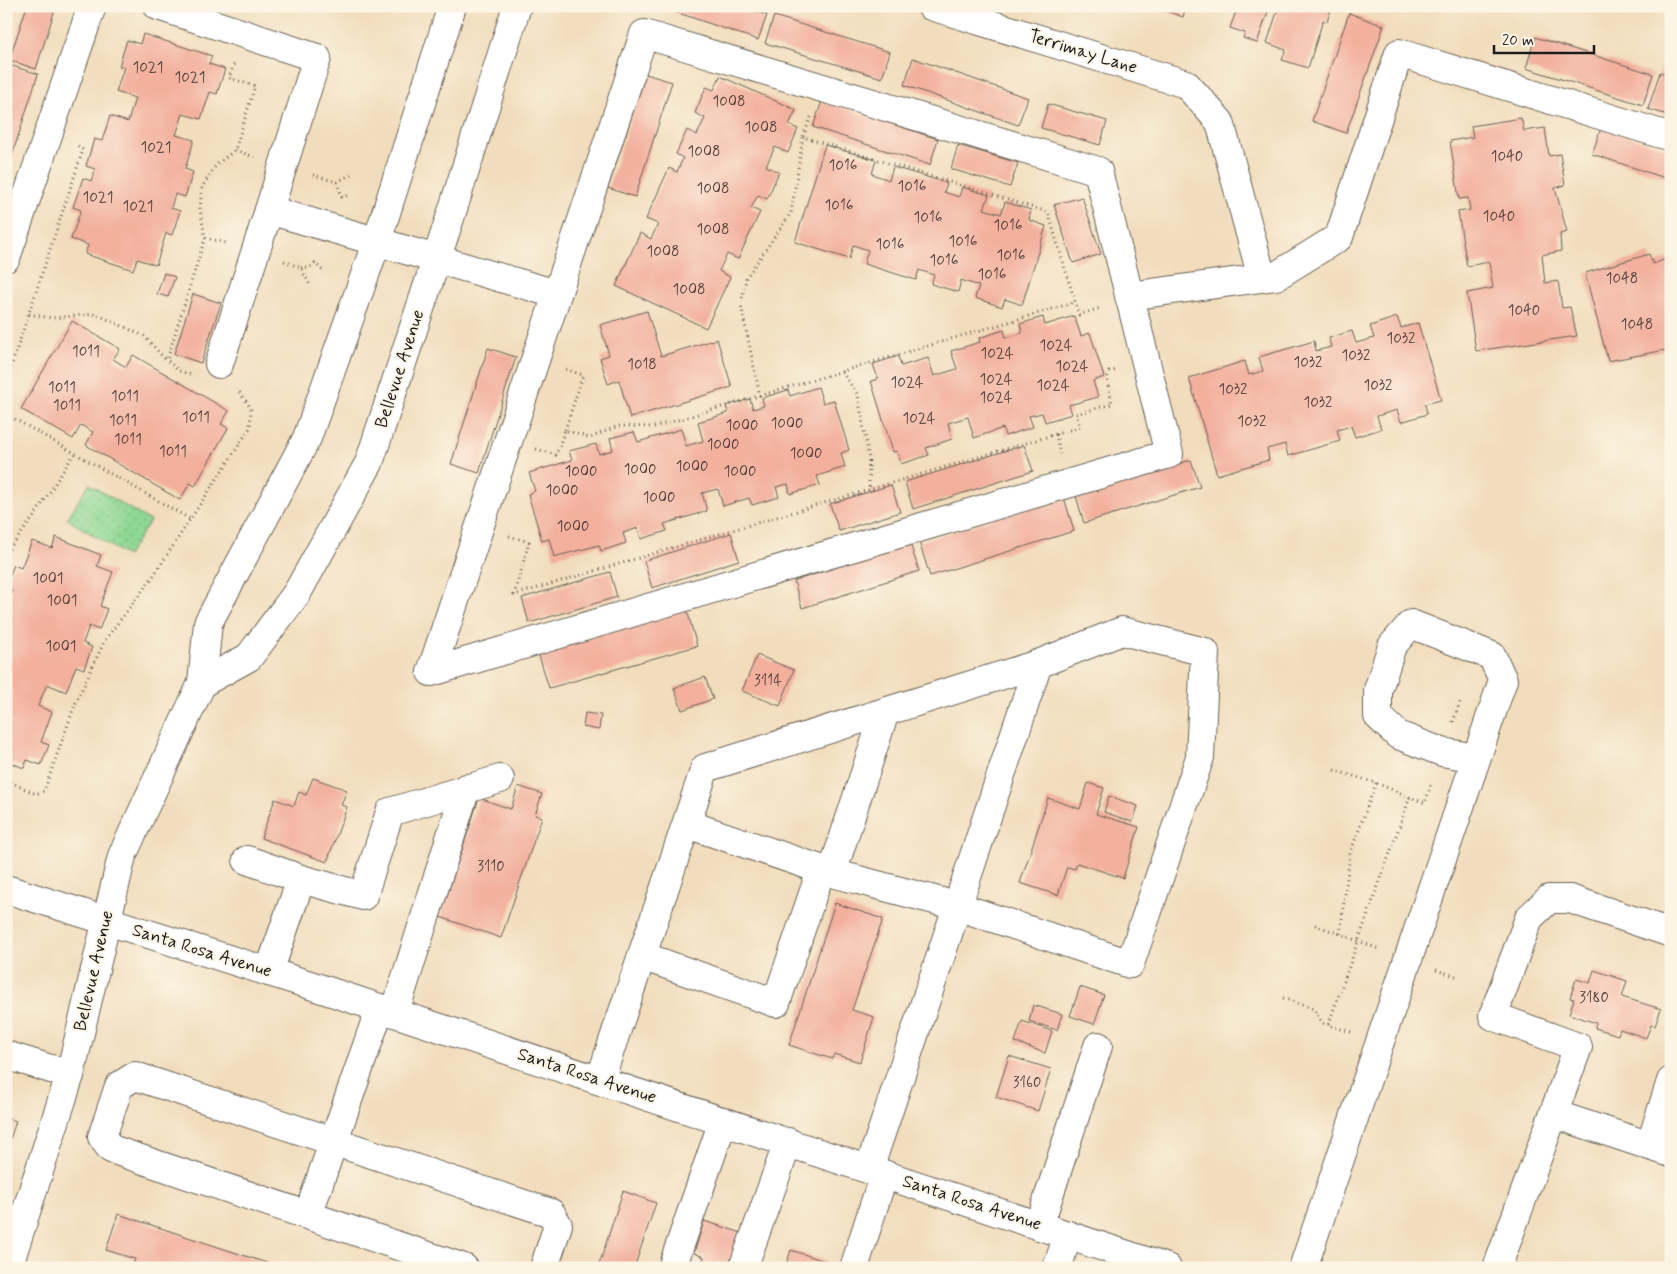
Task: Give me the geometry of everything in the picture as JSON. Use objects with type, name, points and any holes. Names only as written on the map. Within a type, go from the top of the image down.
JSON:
[{"type":"street","points":[[6,258],[92,6]]},
{"type":"street","points":[[158,6],[318,58],[215,376]]},
{"type":"street","name":"Bellevue Avenue","points":[[8,1268],[70,1074],[122,856],[202,683],[208,624],[307,438],[377,241],[452,6]]},
{"type":"street","name":"Bellevue Avenue","points":[[202,683],[249,657],[297,593],[369,463],[437,259],[517,6]]},
{"type":"street","name":"Terrimay Lane","points":[[931,6],[1186,84],[1220,122],[1262,278]]},
{"type":"street","points":[[644,34],[821,88],[1098,171],[1118,301],[1169,454],[431,672],[644,34]]},
{"type":"street","points":[[1118,301],[1276,276],[1339,237],[1399,53],[1671,137]]},
{"type":"street","points":[[269,210],[556,294]]},
{"type":"street","points":[[1303,1268],[1503,680],[1492,656],[1411,624],[1392,646],[1378,690],[1378,716],[1398,734],[1442,752],[1476,758]]},
{"type":"street","points":[[600,1080],[705,768],[1038,664],[1122,631],[1205,652],[1200,757],[1130,964],[957,906],[826,871],[687,824]]},
{"type":"street","points":[[854,1268],[877,1172],[957,906],[1038,664]]},
{"type":"street","points":[[642,956],[776,1003],[885,712]]},
{"type":"street","points":[[246,860],[301,879],[363,896],[390,812],[500,779]]},
{"type":"street","points":[[308,1215],[333,1142],[387,1010],[466,788]]},
{"type":"street","points":[[269,972],[301,879]]},
{"type":"street","name":"Santa Rosa Avenue","points":[[6,889],[387,1010],[1167,1268]]},
{"type":"street","points":[[1497,1268],[1578,1047],[1493,1016],[1529,918],[1549,899],[1570,899],[1671,932]]},
{"type":"street","points":[[1039,1226],[1098,1046]]},
{"type":"street","points":[[6,1055],[70,1074]]},
{"type":"street","points":[[464,1268],[111,1149],[102,1137],[119,1086],[135,1076],[551,1213],[558,1225],[544,1268]]},
{"type":"street","points":[[1554,1114],[1661,1149],[1671,1081]]},
{"type":"street","points":[[672,1268],[723,1121]]},
{"type":"street","points":[[744,1268],[788,1142]]},
{"type":"street","points":[[1057,1268],[1068,1235]]},
{"type":"path","points":[[166,360],[205,238],[200,208],[202,187],[216,165],[235,150],[255,86],[229,78],[238,55]]},
{"type":"path","points":[[760,396],[742,304],[746,278],[792,213],[803,137],[821,88]]},
{"type":"path","points":[[6,382],[82,150],[76,145],[79,136]]},
{"type":"path","points":[[803,137],[1048,212],[1079,315],[1118,301]]},
{"type":"path","points":[[235,150],[257,158]]},
{"type":"path","points":[[309,174],[337,182],[352,174]]},
{"type":"path","points":[[337,182],[342,197],[349,194]]},
{"type":"path","points":[[205,238],[229,244]]},
{"type":"path","points":[[283,261],[301,268],[309,268],[315,262],[324,272]]},
{"type":"path","points":[[301,268],[311,287]]},
{"type":"path","points":[[565,430],[590,438],[618,426],[654,428],[1076,302]]},
{"type":"path","points":[[6,780],[36,794],[44,791],[76,702],[105,640],[152,578],[250,428],[251,408],[238,390],[215,376],[179,371],[144,336],[96,314],[52,318],[28,314]]},
{"type":"path","points":[[530,447],[556,455],[583,375],[561,368]]},
{"type":"path","points":[[502,534],[529,542],[514,595],[1080,427],[1076,414],[1112,404],[1107,380],[1110,372],[1118,370]]},
{"type":"path","points":[[842,372],[858,395],[869,459],[869,490]]},
{"type":"path","points":[[6,414],[190,519]]},
{"type":"path","points":[[1056,434],[1061,457]]},
{"type":"path","points":[[6,553],[33,518],[74,454]]},
{"type":"path","points":[[1334,770],[1425,803],[1433,779]]},
{"type":"path","points":[[1340,934],[1350,854],[1376,784]]},
{"type":"path","points":[[1328,1025],[1410,797]]},
{"type":"path","points":[[1315,925],[1386,952]]},
{"type":"path","points":[[1433,969],[1459,977]]},
{"type":"path","points":[[1284,998],[1314,1009],[1322,1023],[1353,1033]]},
{"type":"green space","points":[[89,484],[150,521],[127,556],[67,519]]},
{"type":"building","points":[[27,6],[56,6],[36,69],[9,60]]},
{"type":"building","points":[[658,6],[742,6],[767,15],[758,40]]},
{"type":"building","points":[[1152,6],[1186,6],[1183,17]]},
{"type":"building","points":[[1238,6],[1270,6],[1257,43],[1243,38],[1245,33],[1230,28]]},
{"type":"building","points":[[1279,6],[1332,6],[1327,22],[1323,20],[1308,68],[1282,60],[1286,50],[1267,43]]},
{"type":"building","points":[[1349,13],[1384,26],[1346,133],[1312,121]]},
{"type":"building","points":[[774,16],[890,52],[882,78],[765,43]]},
{"type":"building","points":[[143,34],[212,56],[209,64],[225,69],[217,94],[210,92],[201,119],[183,114],[176,135],[194,140],[185,169],[193,172],[185,197],[175,194],[171,208],[180,211],[172,235],[166,233],[156,265],[137,259],[133,270],[85,254],[88,245],[71,239],[81,210],[73,207],[83,178],[91,181],[95,169],[86,166],[94,139],[102,141],[110,116],[128,122],[135,98],[116,92],[124,67],[119,66],[127,40],[140,44]]},
{"type":"building","points":[[1535,37],[1653,74],[1643,105],[1526,68]]},
{"type":"building","points":[[913,58],[1028,98],[1018,125],[904,85]]},
{"type":"building","points":[[6,64],[38,74],[7,171],[6,171]]},
{"type":"building","points":[[1660,72],[1671,75],[1671,116],[1648,109]]},
{"type":"building","points":[[646,74],[672,82],[635,197],[608,188]]},
{"type":"building","points":[[720,76],[796,110],[789,125],[798,129],[788,153],[775,147],[766,166],[779,172],[767,199],[758,195],[751,208],[760,212],[738,259],[727,254],[719,271],[730,277],[706,328],[616,286],[640,233],[651,239],[658,224],[646,219],[669,168],[677,172],[683,158],[676,154],[687,130],[697,135],[705,118],[695,113],[706,87],[714,90]]},
{"type":"building","points":[[822,101],[938,139],[930,165],[813,127]]},
{"type":"building","points":[[1048,104],[1107,121],[1100,145],[1041,128]]},
{"type":"building","points":[[1521,118],[1524,131],[1545,128],[1549,156],[1560,154],[1565,185],[1555,188],[1567,232],[1560,234],[1561,251],[1542,255],[1545,283],[1558,281],[1562,308],[1570,307],[1577,336],[1476,351],[1467,293],[1493,288],[1489,262],[1467,266],[1458,212],[1470,210],[1468,198],[1459,199],[1450,141],[1473,137],[1471,126]]},
{"type":"building","points":[[1601,128],[1671,150],[1671,180],[1592,154]]},
{"type":"building","points":[[825,145],[876,160],[872,174],[889,180],[893,167],[947,183],[944,192],[959,197],[962,187],[989,195],[984,209],[1001,214],[1005,202],[1031,210],[1029,220],[1046,226],[1022,305],[1005,299],[1002,307],[975,298],[979,286],[961,280],[958,292],[931,284],[934,275],[919,270],[916,280],[864,264],[868,250],[853,245],[849,259],[795,242]]},
{"type":"building","points":[[958,145],[1018,163],[1010,187],[951,169]]},
{"type":"building","points":[[1082,197],[1101,254],[1073,263],[1054,205]]},
{"type":"building","points":[[1649,254],[1653,264],[1671,257],[1671,349],[1608,361],[1585,273]]},
{"type":"building","points":[[164,273],[175,277],[168,297],[157,294]]},
{"type":"building","points":[[193,294],[221,303],[201,363],[174,354]]},
{"type":"building","points":[[647,311],[661,356],[717,339],[732,387],[630,418],[619,380],[608,384],[600,358],[609,355],[600,325]]},
{"type":"building","points":[[1074,316],[1081,336],[1090,333],[1104,377],[1093,381],[1098,397],[1069,405],[1072,414],[1045,422],[1042,413],[1029,416],[1033,427],[1005,436],[1003,428],[974,438],[968,417],[948,423],[952,439],[926,448],[929,455],[901,464],[897,451],[893,452],[871,381],[878,379],[873,364],[898,356],[901,366],[928,358],[934,376],[957,369],[951,351],[980,342],[979,338],[1004,330],[1006,338],[1022,333],[1020,324],[1043,317],[1045,325]]},
{"type":"building","points":[[1397,317],[1401,328],[1418,323],[1441,400],[1425,404],[1427,414],[1401,422],[1397,410],[1377,416],[1381,429],[1355,437],[1351,426],[1337,430],[1340,441],[1288,456],[1285,444],[1267,449],[1269,460],[1217,475],[1189,378],[1245,361],[1249,375],[1263,371],[1259,357],[1314,341],[1316,351],[1331,347],[1329,338],[1352,331],[1356,343],[1374,338],[1370,326]]},
{"type":"building","points":[[72,321],[120,349],[113,359],[126,367],[133,355],[229,411],[221,424],[228,428],[195,486],[190,483],[180,500],[86,445],[93,432],[81,425],[73,439],[21,409]]},
{"type":"building","points":[[488,348],[516,357],[479,473],[451,464]]},
{"type":"building","points":[[818,387],[823,403],[834,400],[849,450],[841,453],[845,467],[817,476],[820,485],[790,494],[788,484],[776,487],[779,497],[752,505],[749,498],[723,506],[718,489],[702,493],[707,511],[664,524],[667,531],[641,539],[638,528],[623,533],[626,543],[601,551],[599,545],[554,557],[549,539],[542,541],[528,494],[535,491],[529,473],[572,460],[569,451],[596,444],[599,454],[613,450],[610,438],[634,432],[638,442],[681,429],[686,446],[703,441],[698,422],[728,413],[726,406],[750,399],[753,409],[764,406],[762,398],[788,390],[790,396]]},
{"type":"building","points":[[1024,445],[1033,471],[913,509],[905,482]]},
{"type":"building","points":[[1191,460],[1200,487],[1084,523],[1076,496]]},
{"type":"building","points":[[891,485],[900,512],[839,531],[830,504]]},
{"type":"building","points":[[1064,497],[1074,531],[930,576],[919,542]]},
{"type":"building","points":[[731,533],[739,560],[652,588],[644,561]]},
{"type":"building","points":[[56,537],[101,555],[97,566],[113,572],[100,606],[107,609],[99,630],[89,626],[83,643],[92,647],[84,669],[76,666],[66,692],[47,684],[38,706],[52,712],[41,742],[49,745],[41,765],[27,760],[24,768],[6,761],[6,607],[12,591],[6,588],[6,584],[14,565],[21,568],[32,541],[52,548]]},
{"type":"building","points":[[910,543],[919,571],[802,608],[794,581]]},
{"type":"building","points":[[610,572],[617,597],[529,623],[522,598]]},
{"type":"building","points":[[687,610],[697,646],[549,688],[538,652]]},
{"type":"building","points":[[757,655],[794,670],[780,706],[742,691]]},
{"type":"building","points":[[705,677],[713,699],[682,710],[674,688]]},
{"type":"building","points":[[585,713],[601,715],[599,730],[583,727]]},
{"type":"building","points":[[313,778],[347,790],[341,805],[347,807],[327,862],[261,838],[275,799],[294,806],[299,792],[306,795]]},
{"type":"building","points":[[1088,783],[1104,788],[1096,814],[1139,827],[1123,878],[1077,863],[1075,869],[1067,867],[1058,895],[1020,883],[1048,798],[1080,809]]},
{"type":"building","points":[[518,786],[542,794],[535,815],[542,817],[501,938],[440,917],[479,798],[511,809]]},
{"type":"building","points":[[1109,796],[1138,806],[1133,822],[1104,812]]},
{"type":"building","points":[[835,903],[883,919],[852,1010],[874,1017],[860,1062],[834,1054],[832,1059],[789,1045]]},
{"type":"building","points":[[1594,970],[1627,981],[1622,997],[1661,1009],[1655,1026],[1651,1025],[1646,1038],[1620,1029],[1618,1035],[1595,1028],[1596,1023],[1569,1014],[1574,999],[1570,998],[1576,979],[1590,983]]},
{"type":"building","points":[[1080,987],[1104,995],[1094,1024],[1070,1016]]},
{"type":"building","points":[[1033,1005],[1062,1014],[1057,1030],[1029,1021]]},
{"type":"building","points":[[1022,1021],[1052,1031],[1045,1053],[1015,1042]]},
{"type":"building","points":[[1009,1056],[1051,1069],[1038,1111],[996,1097]]},
{"type":"building","points":[[6,1118],[16,1121],[7,1149],[6,1149]]},
{"type":"building","points":[[623,1191],[656,1203],[634,1268],[598,1268]]},
{"type":"building","points":[[118,1214],[279,1268],[132,1268],[135,1259],[106,1250]]},
{"type":"building","points":[[704,1221],[742,1233],[731,1267],[714,1268],[702,1264],[704,1257],[694,1253]]},
{"type":"building","points":[[791,1250],[828,1262],[826,1268],[785,1268]]}]
